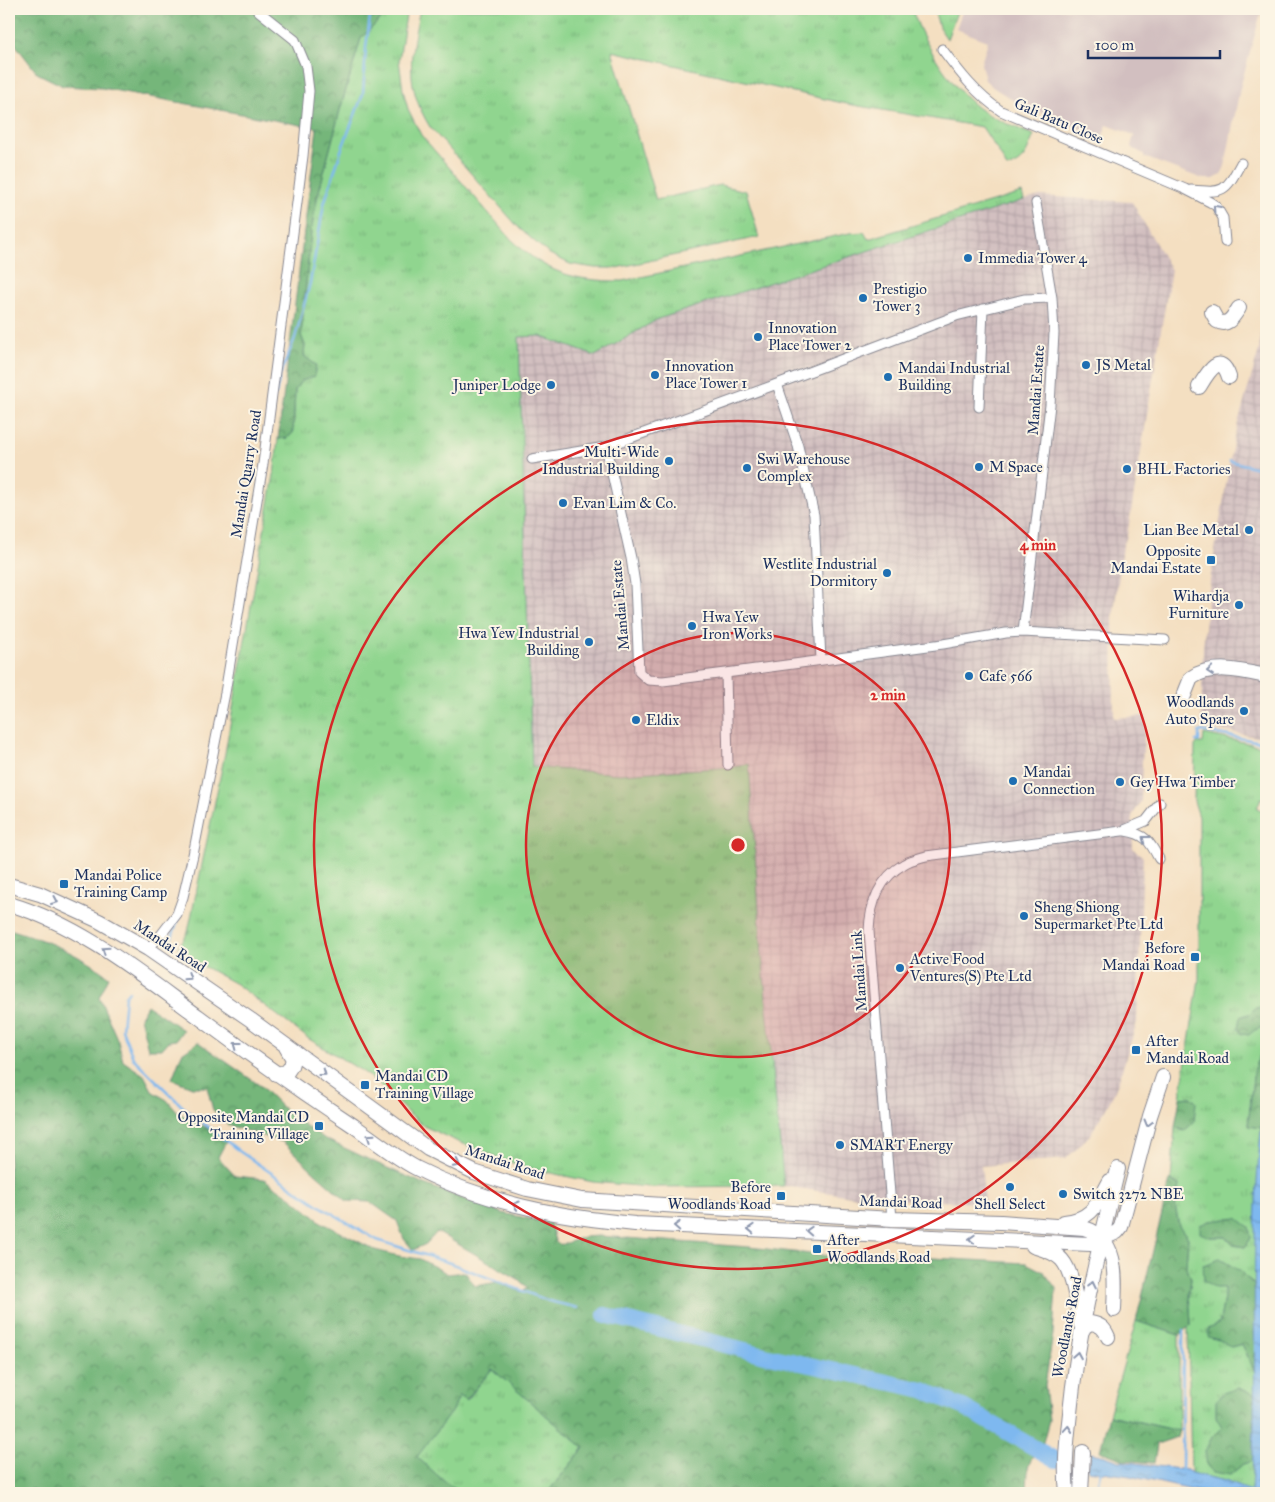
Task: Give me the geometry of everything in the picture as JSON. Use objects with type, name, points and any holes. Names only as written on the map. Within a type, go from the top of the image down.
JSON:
[{"type":"main road","points":[[1212,312],[1217,321],[1225,323],[1230,321],[1240,308]]},
{"type":"main road","points":[[1199,387],[1211,367],[1215,365],[1224,367],[1229,377]]},
{"type":"main road","points":[[1183,698],[1191,678],[1205,670],[1228,670],[1266,676]]},
{"type":"main road","name":"Mandai Road","points":[[9,885],[40,894],[99,921],[148,949],[251,1020],[428,1149],[474,1172],[527,1188],[582,1200],[892,1219],[1041,1224]]},
{"type":"main road","points":[[9,904],[31,911],[88,938],[276,1074],[416,1168],[469,1190],[524,1208],[598,1220],[726,1228],[1090,1244],[1117,1232],[1123,1222],[1150,1116],[1163,1077]]},
{"type":"main road","points":[[276,1074],[287,1072],[293,1059],[284,1044]]},
{"type":"main road","name":"Woodlands Road","points":[[1067,1493],[1066,1450],[1073,1377],[1081,1331],[1118,1169],[1097,1206],[1079,1220]]},
{"type":"main road","points":[[1041,1224],[1071,1222],[1092,1216],[1100,1210],[1112,1192]]},
{"type":"main road","points":[[710,1209],[711,1219],[726,1228]]},
{"type":"main road","points":[[1041,1224],[1084,1228],[1092,1230],[1101,1239],[1110,1251],[1115,1268],[1114,1310]]},
{"type":"main road","points":[[1020,1241],[1047,1250],[1062,1260],[1073,1284],[1081,1331]]},
{"type":"main road","points":[[1081,1331],[1090,1323],[1105,1329],[1108,1337]]},
{"type":"main road","points":[[1081,1493],[1083,1452]]},
{"type":"street","name":"Mandai Quarry Road","points":[[148,949],[170,924],[183,898],[225,693],[263,464],[303,156],[309,92],[306,66],[295,40],[256,9]]},
{"type":"street","name":"Gali Batu Close","points":[[942,50],[966,81],[985,100],[1001,111],[1185,189],[1216,206],[1223,218],[1225,242]]},
{"type":"street","name":"Gali Batu Close","points":[[1185,189],[1211,192],[1221,190],[1229,185],[1242,163]]},
{"type":"street","name":"Mandai Estate","points":[[1023,632],[1050,405],[1054,334],[1052,298],[1036,203]]},
{"type":"street","points":[[532,459],[606,447],[933,324],[1024,299],[1052,298]]},
{"type":"street","points":[[979,407],[983,309]]},
{"type":"street","points":[[777,384],[798,446],[814,515],[821,660]]},
{"type":"street","name":"Mandai Estate","points":[[606,447],[631,558],[639,672],[645,679],[657,681],[726,673],[943,644],[1006,633],[1023,632],[1165,640]]},
{"type":"street","points":[[726,673],[728,765]]},
{"type":"street","name":"Mandai Link","points":[[892,1219],[869,931],[870,914],[880,889],[890,875],[904,864],[926,856],[1122,831],[1146,821],[1160,802]]},
{"type":"street","name":"Mandai Link","points":[[1122,831],[1136,833],[1146,838],[1159,859]]},
{"type":"shaded area","points":[[963,9],[1262,9],[1240,88],[1225,166],[1221,175],[1214,179],[1203,179],[1144,157],[1144,154],[1131,146],[1134,135],[1107,125],[1102,137],[1018,103],[994,88],[985,80],[981,64],[988,41],[956,29]]},
{"type":"shaded area","points":[[1040,196],[1132,202],[1171,270],[1127,536],[1123,546],[1113,618],[1114,718],[1146,716],[1141,801],[1132,816],[1133,848],[1143,857],[1137,1022],[1117,1086],[1107,1107],[1089,1136],[1066,1159],[981,1166],[985,1203],[865,1198],[784,1186],[762,956],[749,764],[735,767],[620,774],[532,767],[519,337],[540,336],[595,356],[658,319]]},
{"type":"shaded area","points":[[1266,296],[1266,739],[1201,726],[1203,647],[1210,580],[1234,437],[1259,350]]},
{"type":"green space","points":[[9,9],[391,9],[361,38],[317,199],[311,232],[301,335],[305,345],[304,356],[316,365],[314,377],[301,381],[295,390],[293,433],[287,438],[278,439],[317,128],[102,88],[63,86],[37,73],[9,36]]},
{"type":"green space","points":[[391,9],[407,9],[399,60],[408,109],[421,135],[511,239],[536,260],[561,273],[589,279],[622,281],[850,233],[864,232],[868,239],[1022,193],[1024,200],[658,319],[595,356],[540,336],[519,337],[532,767],[620,774],[735,767],[749,764],[762,956],[784,1186],[649,1187],[593,1182],[523,1167],[456,1141],[424,1126],[377,1082],[362,1071],[309,1039],[236,984],[203,966],[178,948],[188,932],[225,753],[274,475],[278,439],[287,438],[293,433],[295,390],[301,381],[305,345],[301,336],[311,232],[317,199],[361,38]]},
{"type":"green space","points":[[420,9],[912,9],[930,49],[948,76],[968,99],[991,116],[1034,135],[1022,159],[1007,168],[982,127],[847,104],[612,51],[656,200],[720,185],[746,191],[759,237],[616,268],[595,268],[570,264],[548,253],[519,228],[430,127],[416,97],[413,83],[412,55]]},
{"type":"green space","points":[[934,9],[958,9],[947,39],[939,27]]},
{"type":"green space","points":[[1204,734],[1266,747],[1266,800],[1261,798],[1257,808],[1266,813],[1266,1008],[1255,1008],[1249,1014],[1240,1017],[1254,1030],[1266,1028],[1266,1044],[1253,1077],[1248,1125],[1261,1128],[1257,1186],[1255,1286],[1249,1279],[1224,1288],[1220,1323],[1208,1329],[1231,1347],[1242,1344],[1255,1372],[1255,1395],[1238,1388],[1222,1427],[1212,1437],[1230,1475],[1243,1464],[1253,1461],[1251,1492],[1225,1481],[1191,1473],[1188,1327],[1191,1325],[1189,1293],[1191,1278],[1186,1265],[1188,1238],[1179,1226],[1175,1206],[1179,1185],[1171,1180],[1175,1127],[1184,1131],[1191,1097],[1180,1098],[1199,979],[1199,817],[1194,801],[1195,746],[1197,743],[1203,743]],"holes":[[[1200,1225],[1251,1238],[1245,1247],[1233,1245],[1226,1237],[1210,1237]]]},
{"type":"green space","points":[[9,929],[61,948],[109,977],[99,997],[118,1041],[123,1061],[144,1075],[153,1092],[167,1100],[178,1113],[207,1128],[226,1142],[218,1157],[235,1176],[264,1179],[321,1222],[375,1250],[420,1259],[448,1274],[465,1272],[475,1286],[498,1282],[522,1292],[527,1287],[518,1279],[437,1232],[426,1244],[413,1250],[404,1239],[397,1221],[370,1202],[347,1201],[283,1142],[228,1125],[213,1110],[207,1087],[192,1087],[172,1079],[182,1053],[198,1042],[262,1087],[290,1115],[325,1139],[429,1186],[502,1213],[550,1223],[555,1241],[561,1245],[583,1237],[599,1236],[749,1247],[829,1256],[877,1255],[1026,1263],[1044,1272],[1056,1288],[1053,1334],[1045,1385],[1049,1420],[1042,1446],[1032,1457],[1028,1468],[1027,1493],[547,1493],[584,1448],[492,1369],[466,1400],[460,1395],[451,1412],[417,1457],[445,1482],[460,1492],[469,1490],[474,1493],[9,1493]]},
{"type":"green space","points":[[147,1005],[183,1030],[176,1040],[169,1041],[162,1049],[148,1049],[140,1017]]},
{"type":"green space","points":[[1255,1008],[1266,1008],[1266,1028],[1257,1029],[1249,1035],[1242,1034],[1238,1028],[1240,1017],[1249,1014]]},
{"type":"green space","points":[[1266,1044],[1266,1098],[1261,1128],[1248,1126],[1256,1063]]},
{"type":"green space","points":[[1191,1097],[1196,1102],[1194,1122],[1184,1131],[1175,1127],[1180,1098]]},
{"type":"green space","points":[[1170,1180],[1179,1185],[1175,1206],[1179,1226],[1188,1238],[1186,1265],[1191,1278],[1189,1293],[1191,1325],[1179,1335],[1136,1321]]},
{"type":"green space","points":[[1237,1218],[1249,1227],[1251,1238],[1245,1247],[1233,1245],[1226,1237],[1210,1237],[1200,1233],[1200,1225],[1209,1221]]},
{"type":"green space","points":[[1220,1259],[1240,1271],[1255,1286],[1255,1372],[1242,1344],[1231,1347],[1222,1341],[1208,1337],[1208,1329],[1220,1323],[1224,1288],[1216,1288],[1204,1281],[1203,1265]]},
{"type":"green space","points":[[1136,1321],[1179,1335],[1179,1431],[1109,1415]]},
{"type":"green space","points":[[492,1369],[584,1448],[547,1493],[474,1493],[469,1490],[461,1492],[445,1482],[416,1457],[451,1412],[460,1395],[467,1400]]},
{"type":"green space","points":[[1238,1388],[1255,1395],[1253,1461],[1243,1464],[1230,1475],[1213,1472],[1207,1466],[1205,1451],[1212,1437],[1222,1427],[1216,1417],[1216,1401],[1223,1393]]},
{"type":"green space","points":[[1109,1415],[1179,1431],[1177,1437],[1157,1444],[1154,1463],[1124,1460],[1100,1451]]},
{"type":"water","points":[[1266,1098],[1266,1493],[1205,1493],[1130,1476],[1088,1470],[1091,1453],[1119,1461],[1187,1470],[1191,1473],[1225,1481],[1251,1491],[1254,1428],[1256,1203],[1259,1150]]},
{"type":"waterway","points":[[276,394],[280,375],[295,338],[310,283],[324,204],[341,151],[363,94],[371,9]]},
{"type":"waterway","points":[[1230,461],[1266,470]]},
{"type":"waterway","points":[[1196,741],[1199,741],[1199,732],[1202,731],[1266,743]]},
{"type":"waterway","points":[[172,937],[179,917]]},
{"type":"waterway","points":[[129,991],[125,996],[122,1029],[133,1058],[182,1106],[239,1151],[320,1206],[377,1240],[450,1263],[549,1301],[578,1308]]},
{"type":"waterway","points":[[605,1315],[769,1356],[923,1390],[963,1407],[1056,1460]]},
{"type":"waterway","points":[[1182,1472],[1183,1331]]},
{"type":"waterway","points":[[1098,1482],[1101,1469]]},
{"type":"place","name":"Immedia Tower 4","points":[[968,258]]},
{"type":"place","name":"Prestigio Tower 3","points":[[863,298]]},
{"type":"place","name":"Innovation Place Tower 2","points":[[758,337]]},
{"type":"place","name":"JS Metal","points":[[1086,365]]},
{"type":"place","name":"Innovation Place Tower 1","points":[[655,375]]},
{"type":"place","name":"Mandai Industrial Building","points":[[888,377]]},
{"type":"place","name":"Juniper Lodge","points":[[551,385]]},
{"type":"place","name":"Multi-Wide Industrial Building","points":[[669,461]]},
{"type":"place","name":"M Space","points":[[979,467]]},
{"type":"place","name":"Swi Warehouse Complex","points":[[747,468]]},
{"type":"place","name":"BHL Factories","points":[[1127,469]]},
{"type":"place","name":"Evan Lim & Co.","points":[[563,503]]},
{"type":"place","name":"Lian Bee Metal","points":[[1249,530]]},
{"type":"place","name":"Opposite Mandai Estate","points":[[1211,560]]},
{"type":"place","name":"Westlite Industrial Dormitory","points":[[887,573]]},
{"type":"place","name":"Wihardja Furniture","points":[[1239,605]]},
{"type":"place","name":"Hwa Yew Iron Works","points":[[692,626]]},
{"type":"place","name":"Hwa Yew Industrial Building","points":[[589,642]]},
{"type":"place","name":"Cafe 566","points":[[969,676]]},
{"type":"place","name":"Woodlands Auto Spare","points":[[1244,711]]},
{"type":"place","name":"Eldix","points":[[636,720]]},
{"type":"place","name":"Mandai Connection","points":[[1013,781]]},
{"type":"place","name":"Gey Hwa Timber","points":[[1120,782]]},
{"type":"place","name":"Mandai Police Training Camp","points":[[64,884]]},
{"type":"place","name":"Sheng Shiong Supermarket Pte Ltd","points":[[1024,916]]},
{"type":"place","name":"Before Mandai Road","points":[[1195,957]]},
{"type":"place","name":"Active Food Ventures(S) Pte Ltd","points":[[900,968]]},
{"type":"place","name":"After Mandai Road","points":[[1136,1050]]},
{"type":"place","name":"Mandai CD Training Village","points":[[365,1085]]},
{"type":"place","name":"Opposite Mandai CD Training Village","points":[[319,1126]]},
{"type":"place","name":"SMART Energy","points":[[840,1145]]},
{"type":"place","name":"Shell Select","points":[[1010,1187]]},
{"type":"place","name":"Switch 3272 NBE","points":[[1063,1194]]},
{"type":"place","name":"Before Woodlands Road","points":[[781,1196]]},
{"type":"place","name":"After Woodlands Road","points":[[817,1249]]}]
